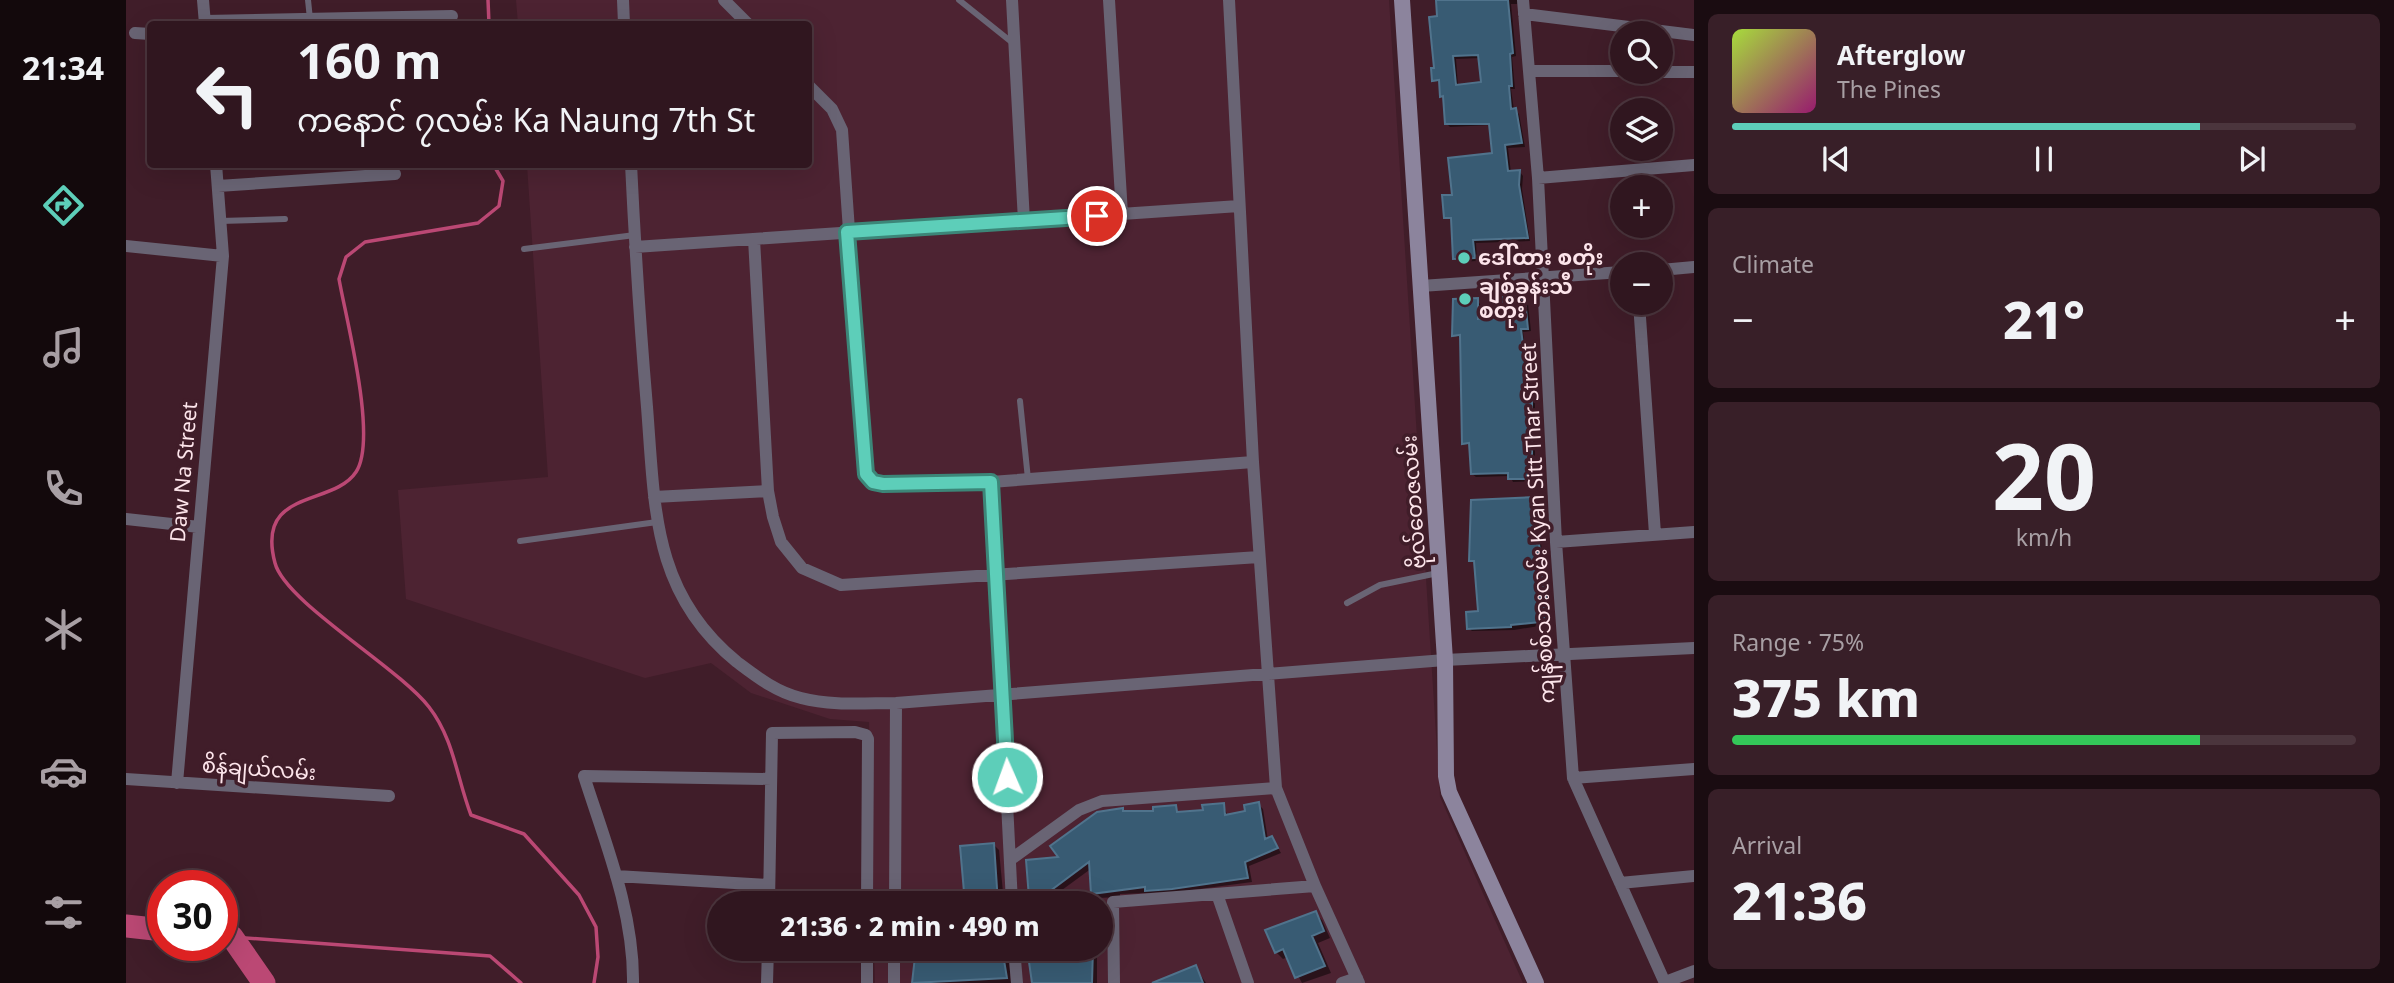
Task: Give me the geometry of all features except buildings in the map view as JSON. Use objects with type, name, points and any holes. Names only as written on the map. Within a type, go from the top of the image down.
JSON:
[{"type":"main road","name":"ဗိုလ်တေဇလမ်း","points":[[1402,0],[1440,572],[1449,792],[1536,983]]},
{"type":"street","points":[[203,0],[205,21]]},
{"type":"street","points":[[623,0],[624,21]]},
{"type":"street","points":[[724,0],[745,21]]},
{"type":"street","points":[[1012,0],[1024,220]]},
{"type":"street","points":[[1110,0],[1122,214]]},
{"type":"street","points":[[1229,0],[1253,462],[1276,788],[1315,886],[1358,980],[1342,983]]},
{"type":"street","name":"ကျန်စစ်သားလမ်း Kyan Sitt Thar Street","points":[[1523,0],[1538,178],[1556,542],[1573,778],[1665,982]]},
{"type":"street","points":[[1524,14],[1694,35]]},
{"type":"street","points":[[258,21],[427,20],[452,16]]},
{"type":"street","points":[[135,33],[147,34]]},
{"type":"street","points":[[1529,71],[1610,71]]},
{"type":"street","points":[[1673,72],[1694,72]]},
{"type":"street","points":[[812,89],[832,108],[842,131],[866,474],[873,482],[991,482],[1253,462]]},
{"type":"street","points":[[1538,178],[1694,165]]},
{"type":"street","name":"Daw Na Street","points":[[177,783],[223,256],[216,168]]},
{"type":"street","points":[[631,168],[657,522],[674,584],[692,617],[730,655],[764,683],[800,698],[841,703],[896,703],[1445,660],[1694,648]]},
{"type":"street","points":[[218,186],[395,174]]},
{"type":"street","points":[[635,241],[754,239],[1239,206]]},
{"type":"street","points":[[754,239],[768,491],[781,542],[802,568],[819,578],[841,585],[1259,557]]},
{"type":"street","points":[[126,246],[223,256]]},
{"type":"street","points":[[1673,269],[1694,267]]},
{"type":"street","points":[[1421,286],[1610,273]]},
{"type":"street","points":[[1640,315],[1655,534]]},
{"type":"street","points":[[991,482],[1011,891]]},
{"type":"street","points":[[654,497],[768,491]]},
{"type":"street","points":[[126,519],[199,527]]},
{"type":"street","points":[[1556,542],[1694,532]]},
{"type":"street","points":[[895,891],[896,703]]},
{"type":"street","points":[[769,891],[772,733],[866,735],[867,891]]},
{"type":"street","points":[[1573,778],[1694,769]]},
{"type":"street","points":[[633,983],[632,949],[616,876],[584,776],[771,779]]},
{"type":"street","name":"စိန်ချယ်လမ်း","points":[[126,779],[389,796]]},
{"type":"street","points":[[1010,859],[1079,810],[1102,801],[1276,788]]},
{"type":"street","points":[[616,876],[769,885]]},
{"type":"street","points":[[1620,883],[1694,876]]},
{"type":"street","points":[[1114,983],[1113,902],[1315,886]]},
{"type":"street","points":[[1217,894],[1248,983]]},
{"type":"street","points":[[767,983],[768,961]]},
{"type":"street","points":[[867,961],[867,983]]},
{"type":"street","points":[[894,961],[894,983]]},
{"type":"street","points":[[1015,961],[1017,983]]},
{"type":"street","points":[[1665,982],[1694,971]]},
{"type":"lane","points":[[308,0],[310,19]]},
{"type":"lane","points":[[959,0],[1015,45]]},
{"type":"lane","points":[[220,221],[285,219]]},
{"type":"lane","points":[[524,249],[635,241]]},
{"type":"lane","points":[[1020,401],[1028,479]]},
{"type":"lane","points":[[520,541],[657,522]]},
{"type":"lane","points":[[1347,603],[1380,585],[1440,572]]},
{"type":"shaded area","points":[[516,0],[1389,0],[1440,797],[1523,983],[875,983],[874,961],[1113,961],[1113,891],[873,891],[869,722],[830,719],[751,693],[711,663],[645,678],[406,599],[398,490],[548,477],[527,168],[812,168],[812,21],[518,21]]},
{"type":"waterway","points":[[488,0],[489,21]]},
{"type":"waterway","points":[[495,168],[503,181],[499,206],[478,223],[365,242],[346,257],[339,279],[362,407],[362,456],[356,472],[345,483],[286,510],[276,522],[272,539],[275,563],[283,579],[320,615],[393,673],[429,707],[450,746],[471,815],[524,834],[579,895],[596,927],[598,957],[594,983]]},
{"type":"waterway","points":[[126,926],[147,928]]},
{"type":"waterway","points":[[238,937],[490,956],[521,983]]},
{"type":"waterway","points":[[238,946],[264,983]]},
{"type":"place","name":"ဒေါ်ထား စတိုး","points":[[1464,258]]},
{"type":"place","name":"ချစ်ခွန်းသီ စတိုး","points":[[1465,299]]},
{"type":"route","points":[[1007,777],[991,482],[883,484],[873,482],[866,474],[847,232],[1097,216]]}]
